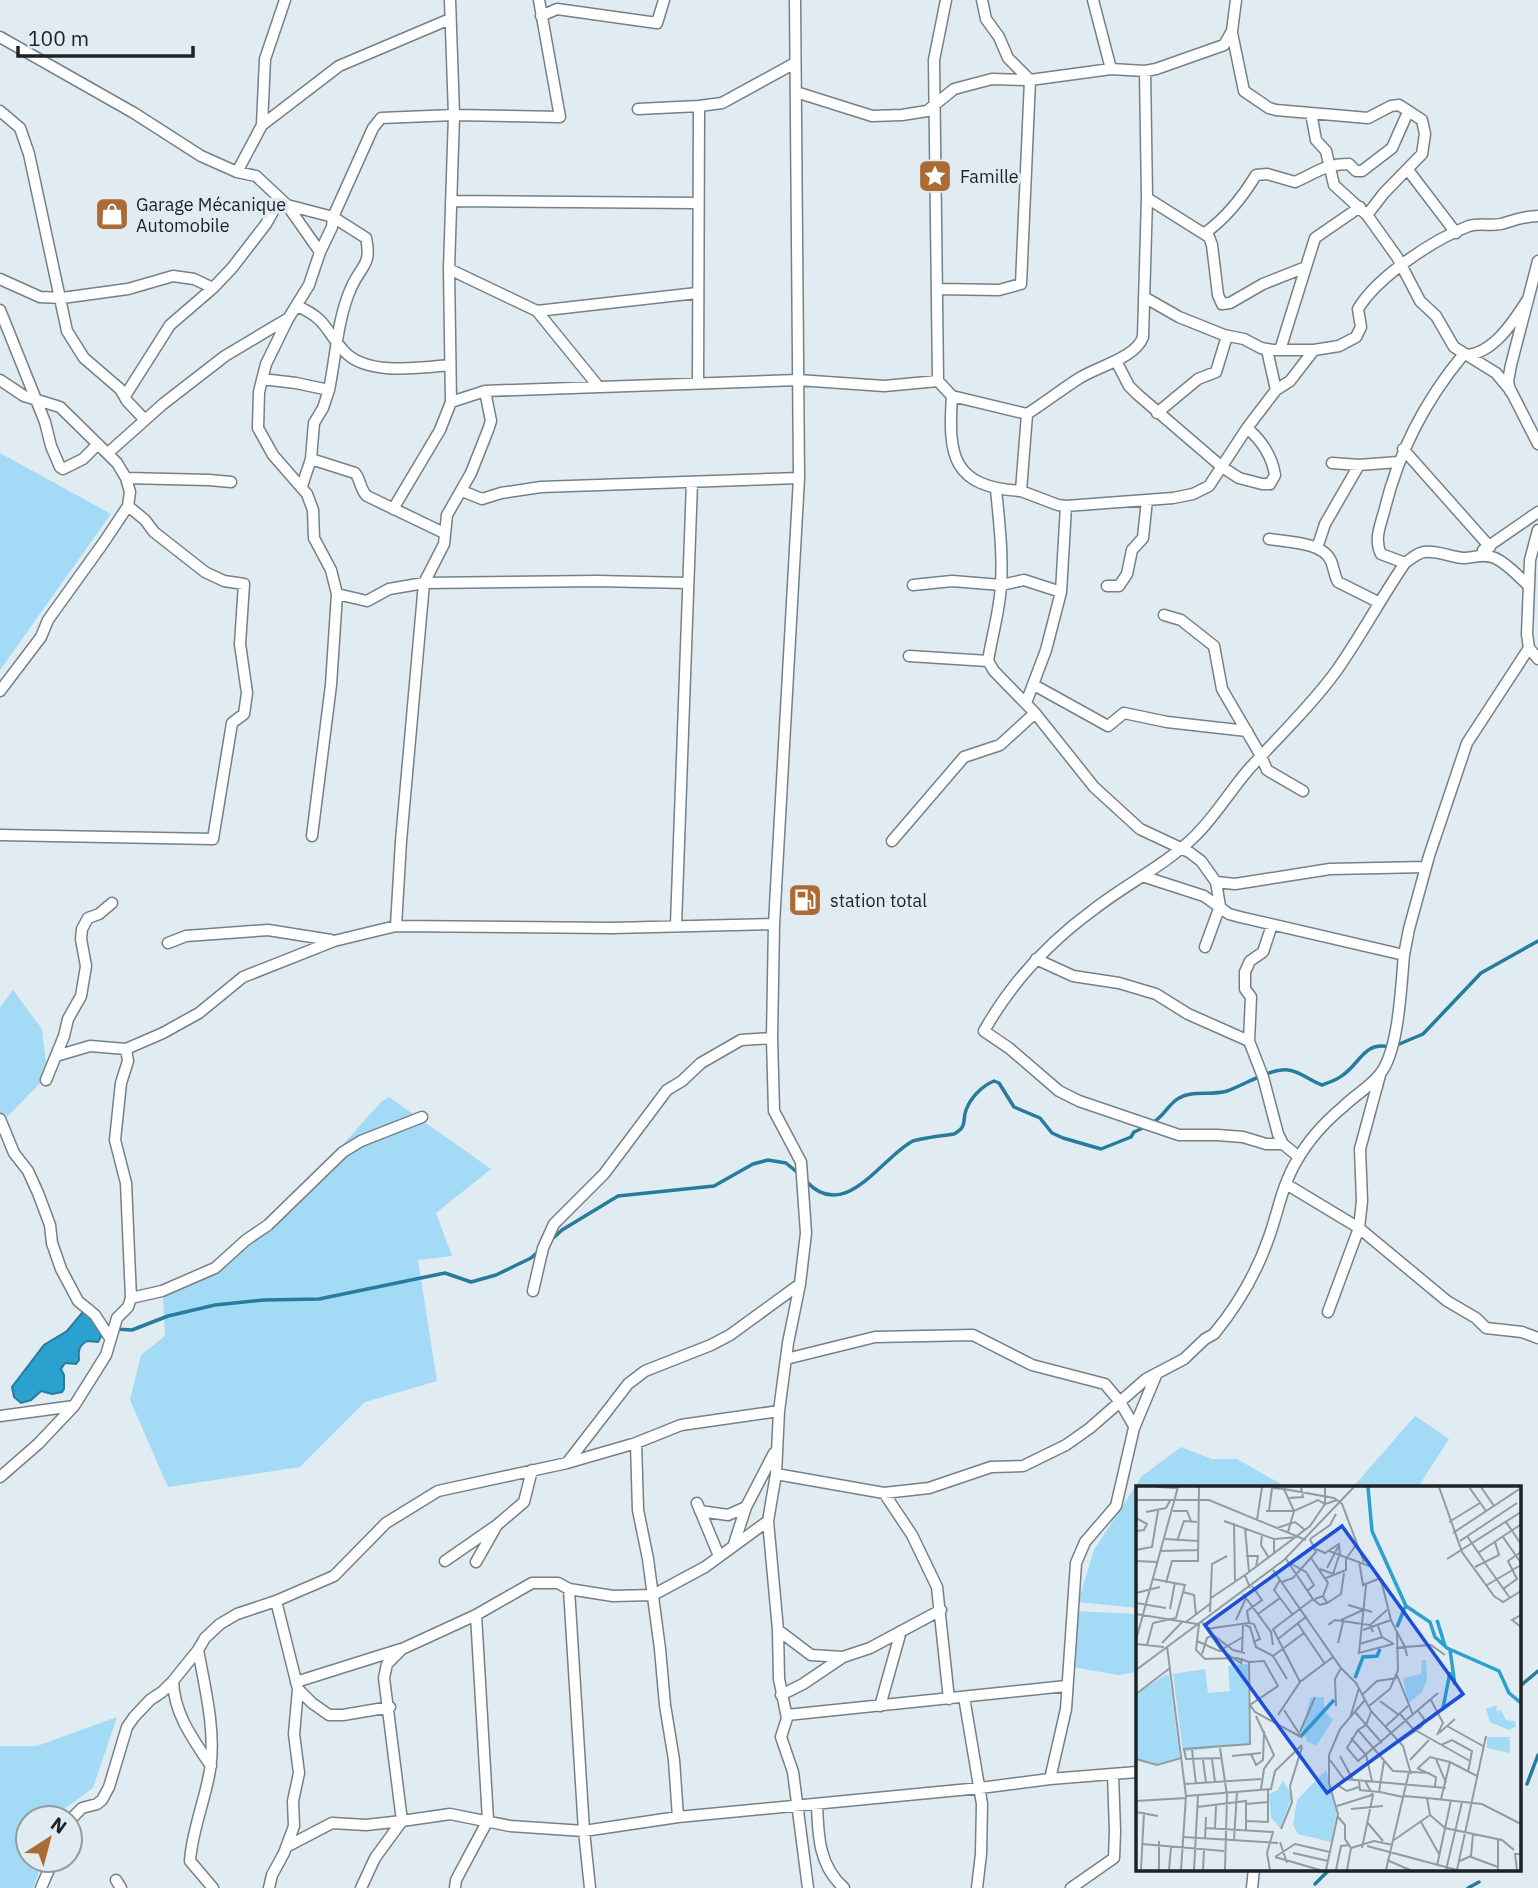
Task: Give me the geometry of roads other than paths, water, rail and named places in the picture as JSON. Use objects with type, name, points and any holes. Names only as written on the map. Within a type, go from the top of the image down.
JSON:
[{"type":"street","points":[[262,125],[265,59],[285,0]]},
{"type":"street","points":[[393,509],[440,430],[451,402],[449,269],[454,115],[450,0]]},
{"type":"street","points":[[312,836],[331,685],[337,594],[331,570],[314,536],[313,510],[302,486],[273,455],[258,428],[259,392],[266,364],[288,319],[309,285],[334,217],[379,120],[454,115],[560,117],[539,0]]},
{"type":"street","points":[[541,16],[557,9],[657,23],[664,0]]},
{"type":"street","points":[[795,0],[799,478],[775,924],[772,1038],[774,1111],[801,1162],[806,1233],[779,1411],[776,1474],[768,1521],[778,1630],[779,1679],[787,1715],[781,1737],[793,1772],[808,1888]]},
{"type":"street","points":[[946,0],[934,60],[938,381],[952,396],[1027,414],[1080,378],[1116,361],[1142,341],[1147,198],[1145,71]]},
{"type":"street","points":[[937,289],[999,290],[1021,284],[1030,80],[1008,58],[999,37],[986,19],[982,0]]},
{"type":"street","points":[[1093,0],[1111,69]]},
{"type":"street","points":[[1236,0],[1232,31],[1244,91],[1269,108],[1311,113],[1368,118],[1391,106],[1399,105],[1422,120],[1425,134],[1422,154],[1408,170],[1364,211],[1318,235],[1313,242],[1280,350]]},
{"type":"street","points":[[237,172],[262,125],[339,66],[450,19]]},
{"type":"street","points":[[796,92],[872,116],[927,111],[954,89],[992,79],[1030,80],[1111,69],[1145,71],[1224,45],[1232,31]]},
{"type":"street","points":[[0,37],[134,113],[201,156],[237,172],[256,176],[283,202],[320,252]]},
{"type":"street","points":[[638,109],[722,103],[795,63]]},
{"type":"street","points":[[698,383],[699,106]]},
{"type":"street","points":[[0,111],[20,128],[29,154],[67,331],[80,353],[111,380],[145,420]]},
{"type":"street","points":[[1205,233],[1236,205],[1256,175],[1267,174],[1295,182],[1328,167],[1349,164],[1356,171],[1362,171],[1392,148],[1408,112]]},
{"type":"street","points":[[1311,113],[1316,140],[1326,151],[1328,167],[1337,189],[1364,211],[1401,264],[1420,301],[1436,316],[1454,348],[1496,373],[1511,391]]},
{"type":"street","points":[[1408,170],[1456,233]]},
{"type":"street","points":[[1147,198],[1205,233],[1212,245],[1218,295],[1222,304],[1230,303],[1263,285],[1306,267]]},
{"type":"street","points":[[451,201],[697,203]]},
{"type":"street","points":[[283,202],[334,217],[366,238],[368,249],[368,261],[351,288],[340,323],[330,390],[314,423],[311,459],[302,486]]},
{"type":"street","points":[[125,396],[170,325],[213,288],[248,249],[283,202]]},
{"type":"street","points":[[1143,297],[1179,317],[1227,336],[1244,339],[1267,350],[1314,350],[1339,346],[1356,337],[1361,327],[1358,309],[1366,296],[1401,264],[1471,226],[1499,224],[1522,216],[1538,216]]},
{"type":"street","points":[[1538,261],[1508,381],[1538,444]]},
{"type":"street","points":[[449,269],[537,311],[598,386]]},
{"type":"street","points":[[0,279],[40,297],[62,298],[128,289],[173,276],[194,279],[213,288]]},
{"type":"street","points":[[537,311],[697,293]]},
{"type":"street","points":[[1405,562],[1381,554],[1377,540],[1403,449],[1433,396],[1463,355],[1479,353],[1500,335],[1528,299]]},
{"type":"street","points":[[297,306],[319,317],[338,343],[360,363],[377,368],[450,365]]},
{"type":"street","points":[[0,310],[60,467],[64,469],[74,466],[98,444]]},
{"type":"street","points":[[108,453],[225,356],[288,319]]},
{"type":"street","points":[[1157,413],[1195,381],[1216,372],[1227,336]]},
{"type":"street","points":[[1267,350],[1276,390]]},
{"type":"street","points":[[952,396],[950,433],[958,464],[965,473],[996,489],[1021,491],[1058,505],[1147,500],[1192,494],[1209,486],[1276,390],[1290,381],[1314,350]]},
{"type":"street","points":[[1116,361],[1129,386],[1222,467],[1240,478],[1270,484],[1274,481],[1274,468],[1264,447],[1247,428]]},
{"type":"street","points":[[262,379],[330,390]]},
{"type":"street","points":[[0,380],[24,396],[60,407],[108,453],[126,478],[130,492],[128,506],[48,620],[41,637],[0,691]]},
{"type":"street","points":[[451,402],[485,391],[598,386],[797,380],[884,386],[938,381]]},
{"type":"street","points":[[396,926],[424,583],[444,544],[447,515],[479,456],[491,421],[485,391]]},
{"type":"street","points":[[1021,491],[1027,414]]},
{"type":"street","points":[[1403,449],[1490,547]]},
{"type":"street","points":[[311,459],[355,473],[360,478],[363,493],[444,533]]},
{"type":"street","points":[[1332,463],[1359,465],[1398,462]]},
{"type":"street","points":[[1317,548],[1325,524],[1359,465]]},
{"type":"street","points":[[126,478],[232,482]]},
{"type":"street","points":[[462,491],[482,499],[541,487],[799,478]]},
{"type":"street","points":[[676,925],[692,482]]},
{"type":"street","points":[[996,489],[1002,552],[1001,585],[998,615],[988,660],[994,671],[1035,713],[1094,787],[1140,829],[1200,860],[1216,883],[1220,906],[1205,947]]},
{"type":"street","points":[[1107,586],[1119,586],[1127,574],[1132,550],[1143,538],[1147,500]]},
{"type":"street","points":[[0,835],[213,839],[232,723],[246,708],[247,692],[240,644],[244,584],[224,581],[205,572],[154,533],[145,520],[128,506]]},
{"type":"street","points":[[1026,703],[1050,638],[1061,592],[1066,506]]},
{"type":"street","points":[[1283,1144],[1266,1144],[1243,1137],[1172,1133],[1079,1101],[1059,1091],[1009,1048],[984,1031],[1008,992],[1036,959],[1093,909],[1181,849],[1222,807],[1261,757],[1337,670],[1405,562],[1428,551],[1468,558],[1490,547],[1538,512]]},
{"type":"street","points":[[1328,1312],[1359,1228],[1362,1201],[1360,1149],[1381,1073],[1392,1045],[1400,1002],[1404,955],[1426,867],[1467,743],[1529,648],[1530,560],[1538,530]]},
{"type":"street","points":[[1269,539],[1317,548],[1330,559],[1338,582],[1378,601]]},
{"type":"street","points":[[1475,555],[1493,557],[1510,567],[1529,586]]},
{"type":"street","points":[[914,585],[952,581],[1001,585],[1024,580],[1061,592]]},
{"type":"street","points":[[337,594],[367,601],[389,589],[424,583],[688,583]]},
{"type":"street","points":[[1164,615],[1181,620],[1214,646],[1222,688],[1267,771],[1303,791]]},
{"type":"street","points":[[1529,648],[1538,659]]},
{"type":"street","points":[[909,656],[988,660]]},
{"type":"street","points":[[1034,685],[1108,726],[1124,713],[1167,722],[1247,731]]},
{"type":"street","points":[[892,841],[964,757],[1000,746],[1035,713]]},
{"type":"street","points":[[1216,883],[1235,884],[1330,869],[1426,867]]},
{"type":"street","points":[[1142,876],[1203,896],[1229,914],[1404,955]]},
{"type":"street","points":[[46,1080],[68,1019],[81,996],[86,966],[82,929],[88,918],[99,914],[112,903]]},
{"type":"street","points":[[56,1056],[90,1046],[126,1049],[199,1013],[243,977],[334,941],[396,926],[612,928],[775,924]]},
{"type":"street","points":[[1272,925],[1263,952],[1250,961],[1245,972],[1245,989],[1251,997],[1249,1041],[1283,1144],[1299,1157]]},
{"type":"street","points":[[168,943],[186,936],[268,930],[334,941]]},
{"type":"street","points":[[1036,959],[1073,976],[1118,983],[1156,994],[1188,1014],[1249,1041]]},
{"type":"street","points":[[533,1291],[543,1248],[554,1224],[604,1174],[667,1090],[682,1081],[701,1063],[741,1040],[772,1038]]},
{"type":"street","points":[[0,1477],[38,1444],[74,1406],[106,1355],[117,1318],[128,1307],[131,1298],[126,1183],[115,1140],[121,1083],[128,1062],[126,1049]]},
{"type":"street","points":[[776,1474],[884,1493],[929,1488],[991,1467],[1023,1466],[1066,1445],[1090,1428],[1146,1379],[1184,1359],[1214,1334],[1260,1260],[1286,1184],[1299,1157],[1343,1106],[1381,1073]]},
{"type":"street","points":[[131,1298],[162,1291],[215,1268],[246,1240],[268,1225],[343,1152],[361,1141],[422,1117]]},
{"type":"street","points":[[0,1119],[13,1153],[28,1171],[38,1193],[50,1225],[52,1243],[61,1269],[78,1301],[95,1315],[110,1338]]},
{"type":"street","points":[[1286,1184],[1359,1228],[1447,1301],[1476,1318],[1486,1328],[1522,1332],[1538,1338]]},
{"type":"street","points":[[567,1463],[628,1384],[645,1371],[730,1335],[800,1284]]},
{"type":"street","points":[[786,1359],[875,1337],[973,1335],[1032,1365],[1105,1384],[1135,1426]]},
{"type":"street","points":[[1050,1779],[1066,1709],[1076,1563],[1085,1542],[1116,1506],[1135,1426],[1157,1373]]},
{"type":"street","points":[[0,1416],[74,1406]]},
{"type":"street","points":[[84,1807],[97,1804],[105,1795],[127,1727],[141,1708],[173,1681],[205,1637],[237,1614],[276,1601],[334,1576],[386,1523],[438,1491],[567,1463],[636,1443],[681,1425],[779,1411]]},
{"type":"street","points":[[636,1443],[638,1510],[653,1595],[674,1760],[678,1817]]},
{"type":"street","points":[[734,1545],[746,1507],[777,1448]]},
{"type":"street","points":[[444,1561],[497,1525],[524,1502],[532,1470]]},
{"type":"street","points":[[884,1493],[912,1535],[937,1587],[949,1699]]},
{"type":"street","points":[[719,1556],[698,1507],[728,1515],[746,1507]]},
{"type":"street","points":[[297,1685],[402,1649],[476,1615],[532,1583],[558,1583],[569,1589],[612,1596],[653,1595],[692,1575],[768,1521]]},
{"type":"street","points":[[476,1562],[497,1525]]},
{"type":"street","points":[[569,1589],[590,1888]]},
{"type":"street","points":[[269,1888],[294,1826],[293,1801],[299,1773],[294,1734],[297,1685],[276,1601]]},
{"type":"street","points":[[778,1630],[811,1655],[843,1657],[856,1655],[941,1610]]},
{"type":"street","points":[[455,1888],[461,1868],[488,1820],[476,1615]]},
{"type":"street","points":[[880,1706],[901,1631]]},
{"type":"street","points":[[361,1888],[375,1858],[402,1821],[390,1707],[384,1678],[387,1664],[402,1649]]},
{"type":"street","points":[[198,1650],[207,1699],[211,1766],[192,1837],[190,1861],[212,1888]]},
{"type":"street","points":[[781,1695],[803,1684],[843,1657]]},
{"type":"street","points":[[779,1679],[803,1684]]},
{"type":"street","points":[[173,1681],[173,1696],[179,1713],[211,1766]]},
{"type":"street","points":[[297,1685],[312,1703],[329,1715],[390,1707]]},
{"type":"street","points":[[787,1715],[1066,1686]]},
{"type":"street","points":[[964,1698],[980,1788],[981,1842],[977,1888]]},
{"type":"street","points":[[286,1847],[332,1823],[366,1825],[443,1814],[523,1828],[584,1830],[678,1817],[1136,1772]]},
{"type":"street","points":[[1071,1888],[1114,1858],[1112,1774]]},
{"type":"street","points":[[817,1804],[822,1856],[835,1880],[844,1888]]},
{"type":"street","points":[[803,1849],[820,1847]]},
{"type":"street","points":[[1252,1888],[1254,1870]]},
{"type":"water","points":[[82,1313],[90,1314],[103,1333],[98,1342],[87,1341],[82,1345],[76,1364],[65,1363],[61,1369],[64,1375],[62,1392],[52,1394],[41,1391],[31,1400],[21,1403],[14,1397],[12,1387],[44,1345],[67,1331]]},
{"type":"waterway","points":[[1397,1045],[1423,1034],[1481,973],[1538,941]]},
{"type":"waterway","points":[[1152,1123],[1184,1096],[1227,1091],[1281,1070],[1297,1072],[1322,1085],[1341,1077],[1368,1050],[1374,1047],[1389,1047]]},
{"type":"waterway","points":[[806,1181],[820,1192],[834,1195],[848,1192],[911,1142],[958,1131],[963,1126],[971,1101],[981,1089],[994,1081],[999,1083],[1014,1107],[1040,1118],[1052,1133],[1063,1138],[1101,1149],[1131,1137],[1134,1132],[1145,1127]]},
{"type":"waterway","points":[[550,1241],[562,1230],[618,1196],[714,1186],[753,1164],[768,1160],[786,1163],[798,1173]]},
{"type":"waterway","points":[[115,1329],[132,1330],[168,1316],[215,1305],[264,1300],[319,1299],[445,1273],[471,1282],[496,1275],[531,1258],[539,1251]]},
{"type":"waterway","points":[[1520,1686],[1538,1671]]},
{"type":"waterway","points":[[1527,1784],[1538,1755]]},
{"type":"waterway","points":[[1315,1884],[1329,1870]]},
{"type":"waterway","points":[[1468,1888],[1479,1882]]},
{"type":"place","name":"Famille","points":[[935,176]]},
{"type":"place","name":"Garage Mécanique Automobile","points":[[112,214]]},
{"type":"place","name":"station total","points":[[805,900]]}]
